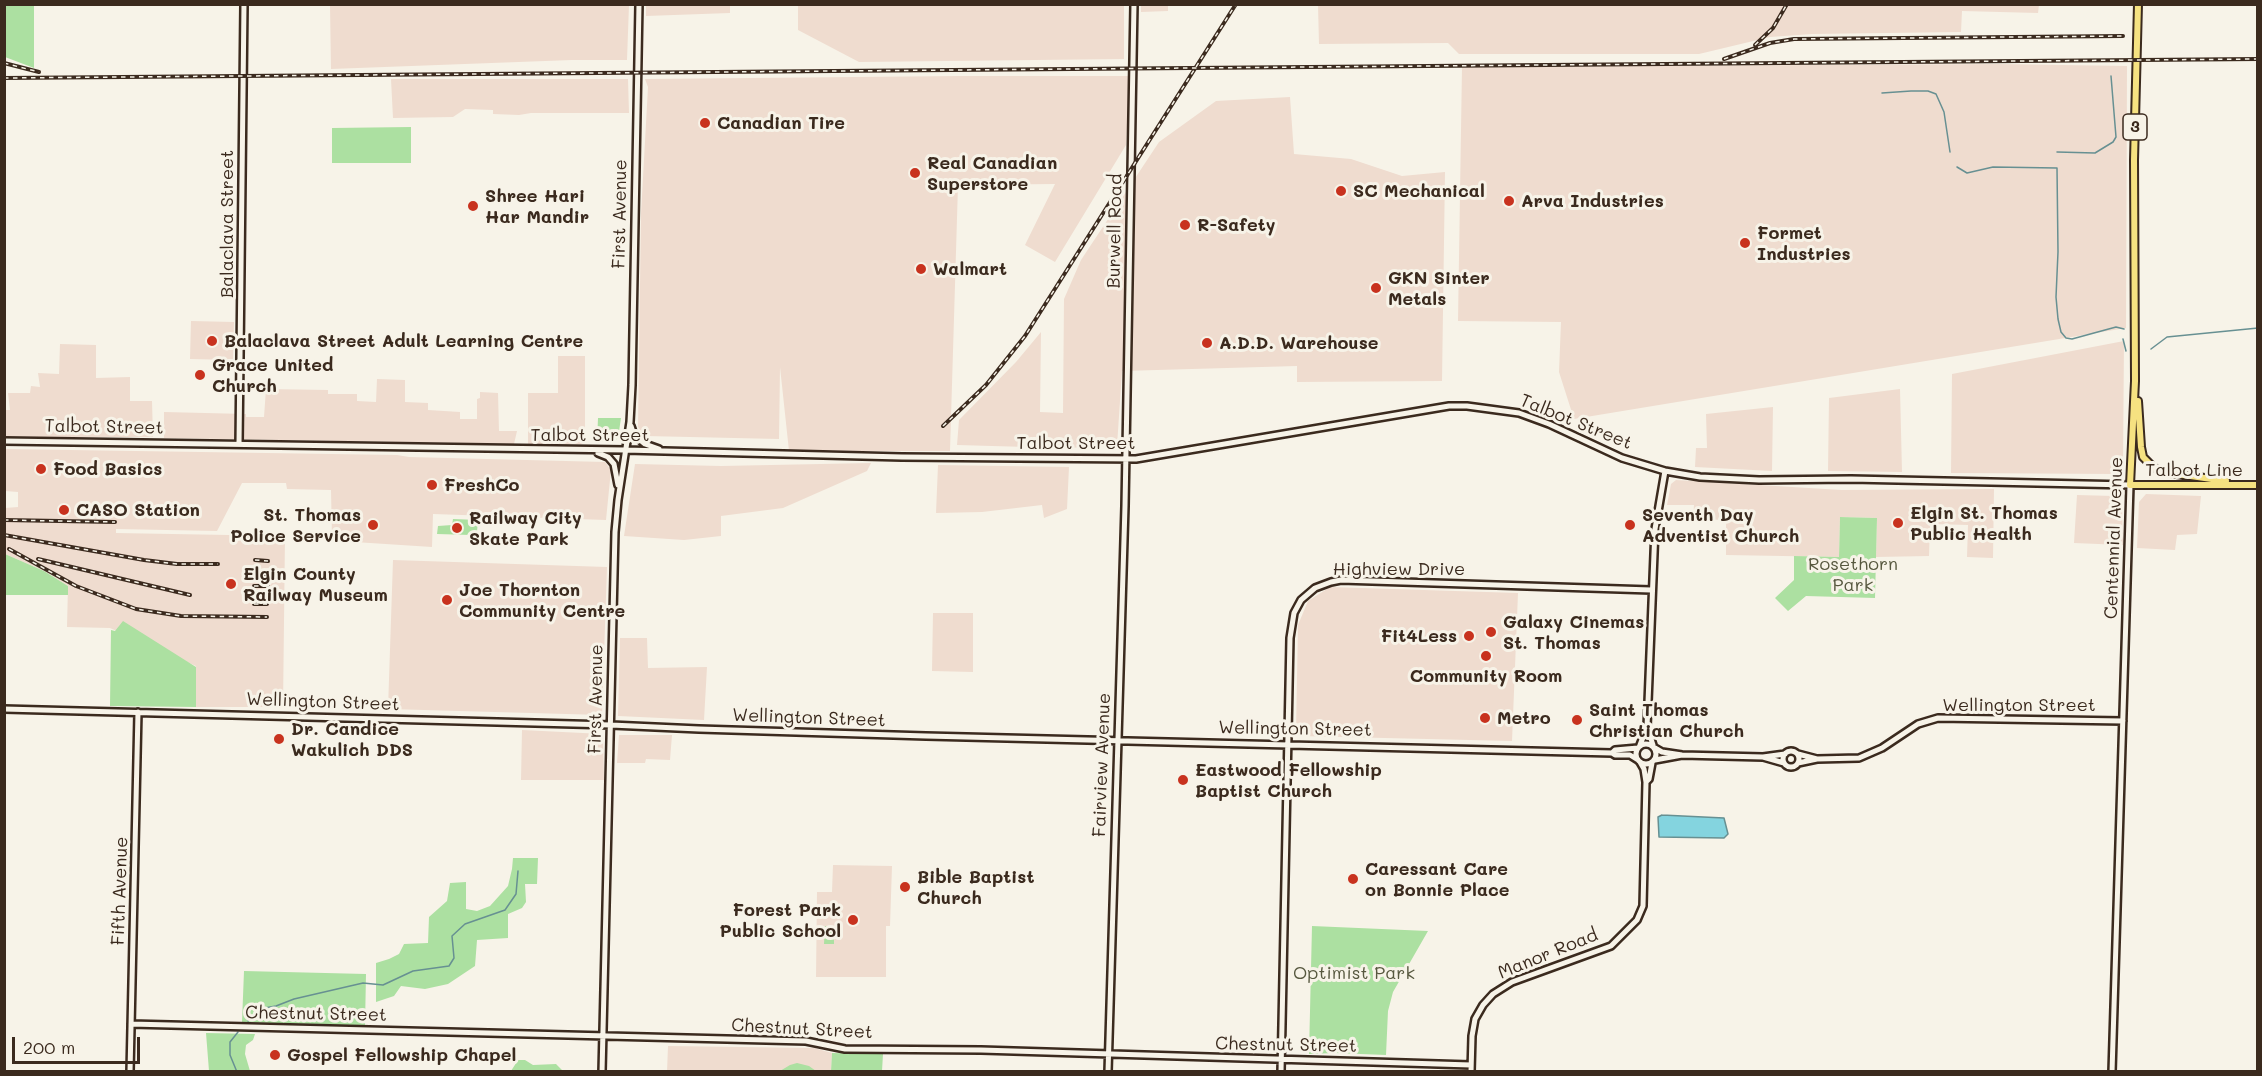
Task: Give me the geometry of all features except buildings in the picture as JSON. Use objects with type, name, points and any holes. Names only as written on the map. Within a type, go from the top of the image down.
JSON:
[{"type":"main road","name":"Centennial Avenue","points":[[2130,485],[2135,381],[2134,160],[2138,4]]},
{"type":"main road","points":[[2135,381],[2140,447],[2143,457],[2153,467],[2162,472],[2242,484]]},
{"type":"main road","name":"Talbot Line","points":[[2130,485],[2258,485]]},
{"type":"street","name":"Balaclava Street","points":[[239,444],[244,4]]},
{"type":"street","name":"First Avenue","points":[[602,1071],[615,532],[630,422],[632,385],[639,4]]},
{"type":"street","name":"Burwell Road","points":[[1126,459],[1134,4]]},
{"type":"street","name":"Talbot Street","points":[[4,441],[1126,459],[1163,455],[1449,406],[1502,409],[1549,423],[1622,458],[1665,471],[1700,477],[1739,480],[1851,479],[2130,485]]},
{"type":"street","points":[[630,422],[634,435],[645,444],[663,451]]},
{"type":"street","points":[[594,451],[608,457],[614,464],[619,490]]},
{"type":"street","name":"Fairview Avenue","points":[[1108,1071],[1126,459]]},
{"type":"street","points":[[1646,782],[1644,770],[1636,753],[1645,738],[1647,728],[1655,529],[1665,471]]},
{"type":"street","name":"Centennial Avenue","points":[[2112,1071],[2130,485]]},
{"type":"street","name":"Highview Drive","points":[[1281,1071],[1287,744],[1292,622],[1301,600],[1323,585],[1346,580],[1651,590]]},
{"type":"street","name":"Wellington Street","points":[[4,709],[1612,753],[1630,755],[1639,761]]},
{"type":"street","name":"Fifth Avenue","points":[[129,1071],[138,712]]},
{"type":"street","name":"Wellington Street","points":[[1798,754],[1816,759],[1844,760],[1866,756],[1918,724],[1938,718],[2123,721]]},
{"type":"street","points":[[1647,728],[1657,754],[1653,761]]},
{"type":"street","points":[[1639,746],[1646,744],[1662,752],[1682,755],[1763,757],[1791,751],[1798,754],[1798,763],[1791,766],[1763,757]]},
{"type":"street","name":"Wellington Street","points":[[1612,753],[1615,750],[1639,746]]},
{"type":"street","points":[[1785,754],[1785,763]]},
{"type":"street","points":[[1639,761],[1646,764],[1682,755]]},
{"type":"street","name":"Wellington Street","points":[[1798,763],[1816,759]]},
{"type":"street","name":"Manor Road","points":[[1471,1068],[1475,1019],[1493,993],[1512,982],[1611,946],[1636,920],[1643,906],[1646,782],[1649,779],[1653,761]]},
{"type":"street","name":"Chestnut Street","points":[[131,1024],[813,1041],[845,1049],[981,1050],[1471,1068]]},
{"type":"shaded area","points":[[1318,4],[2039,5],[2038,13],[1962,11],[1961,32],[1812,34],[1770,37],[1699,54],[1459,54],[1448,43],[1319,44]]},
{"type":"shaded area","points":[[330,5],[629,5],[627,60],[331,69]]},
{"type":"shaded area","points":[[646,5],[730,5],[730,13],[646,16]]},
{"type":"shaded area","points":[[798,5],[1124,5],[1124,59],[859,62],[798,30]]},
{"type":"shaded area","points":[[1141,5],[1168,5],[1168,11],[1141,12]]},
{"type":"shaded area","points":[[1998,64],[2127,66],[2126,328],[1574,419],[1559,372],[1561,322],[1458,321],[1462,67]]},
{"type":"shaded area","points":[[1130,76],[1126,145],[1055,262],[1025,245],[1055,184],[958,185],[950,451],[789,451],[780,367],[779,439],[645,436],[638,427],[641,214],[648,87],[645,79]]},
{"type":"shaded area","points":[[391,79],[628,79],[629,113],[519,115],[493,114],[493,110],[465,109],[453,117],[393,118]]},
{"type":"shaded area","points":[[1290,97],[1294,154],[1351,159],[1402,176],[1445,172],[1442,381],[1297,382],[1297,366],[1122,371],[1117,446],[1063,448],[957,445],[959,420],[1016,362],[1041,332],[1040,412],[1063,413],[1064,299],[1081,260],[1159,142],[1216,101]]},
{"type":"shaded area","name":"Balaclava Street Adult Learning Centre","points":[[191,321],[234,322],[233,360],[190,359]]},
{"type":"shaded area","points":[[2124,341],[2123,465],[2114,474],[1951,473],[1952,374]]},
{"type":"shaded area","points":[[60,344],[96,345],[96,378],[130,377],[130,401],[152,401],[153,437],[5,437],[5,410],[10,410],[8,393],[30,393],[31,386],[40,387],[38,373],[59,374]]},
{"type":"shaded area","points":[[558,356],[585,356],[585,442],[582,444],[528,444],[528,393],[558,393]]},
{"type":"shaded area","points":[[377,379],[405,380],[405,402],[428,403],[428,410],[460,412],[460,419],[477,419],[477,399],[480,398],[480,392],[498,393],[499,431],[517,431],[514,444],[164,438],[164,412],[246,414],[246,417],[264,417],[266,389],[328,390],[328,394],[357,394],[357,401],[376,402]]},
{"type":"shaded area","points":[[1900,389],[1902,472],[1828,471],[1829,398]]},
{"type":"shaded area","points":[[1773,407],[1772,471],[1695,467],[1696,448],[1707,448],[1706,414]]},
{"type":"shaded area","points":[[5,449],[397,455],[605,462],[611,470],[606,520],[433,514],[432,547],[339,541],[332,538],[331,490],[287,489],[286,483],[242,483],[217,531],[116,529],[116,533],[285,536],[283,707],[196,707],[196,666],[110,628],[67,627],[68,586],[44,571],[5,554],[5,508],[18,507],[18,492],[5,491]]},
{"type":"shaded area","points":[[871,463],[867,471],[783,508],[721,516],[721,536],[684,540],[624,536],[635,464],[721,466]]},
{"type":"shaded area","points":[[938,465],[1069,467],[1067,509],[1044,518],[1042,505],[982,512],[936,513]]},
{"type":"shaded area","points":[[1676,480],[1842,490],[1994,489],[1993,558],[1967,557],[1968,525],[1930,524],[1929,556],[1876,557],[1877,518],[1840,517],[1839,557],[1726,555],[1726,520],[1693,519],[1694,505],[1667,505],[1671,484]]},
{"type":"shaded area","points":[[2146,494],[2201,496],[2197,534],[2177,535],[2175,550],[2137,548],[2139,502]]},
{"type":"shaded area","points":[[2077,495],[2114,496],[2122,504],[2123,545],[2074,543]]},
{"type":"shaded area","points":[[393,560],[607,567],[602,715],[388,709]]},
{"type":"shaded area","points":[[1330,587],[1518,593],[1512,741],[1300,736],[1296,732],[1298,625],[1308,601]]},
{"type":"shaded area","points":[[933,613],[973,613],[973,672],[932,671]]},
{"type":"shaded area","points":[[620,638],[647,638],[648,668],[707,667],[704,720],[618,716]]},
{"type":"shaded area","points":[[522,730],[603,734],[604,780],[521,780]]},
{"type":"shaded area","points":[[619,735],[672,735],[670,760],[646,759],[645,763],[617,763]]},
{"type":"shaded area","name":"Forest Park Public School","points":[[833,865],[892,866],[890,926],[886,926],[886,977],[816,977],[817,892],[832,892]]},
{"type":"shaded area","points":[[668,1046],[814,1048],[832,1053],[831,1071],[667,1072]]},
{"type":"green space","points":[[4,5],[34,5],[34,68],[5,57]]},
{"type":"green space","points":[[411,127],[411,163],[332,163],[332,128]]},
{"type":"green space","points":[[598,418],[621,418],[618,438],[613,442],[597,442]]},
{"type":"green space","name":"Rosethorn Park","points":[[1840,517],[1877,518],[1875,598],[1806,596],[1788,611],[1775,598],[1794,580],[1794,556],[1839,557]]},
{"type":"green space","name":"Railway City Skate Park","points":[[453,519],[478,520],[477,532],[471,535],[437,534],[438,526],[452,525]]},
{"type":"green space","points":[[5,554],[44,571],[68,586],[68,595],[5,595]]},
{"type":"green space","points":[[123,621],[196,667],[196,707],[110,706],[111,630],[115,631]]},
{"type":"green space","points":[[513,858],[538,858],[537,884],[525,884],[526,902],[522,908],[508,914],[508,938],[477,940],[475,966],[448,984],[425,989],[401,986],[394,996],[376,1002],[376,963],[399,954],[404,944],[428,943],[429,917],[447,901],[450,883],[466,882],[466,909],[477,911],[490,906],[508,886]]},
{"type":"green space","points":[[825,926],[834,926],[834,944],[824,944]]},
{"type":"green space","name":"Optimist Park","points":[[1312,926],[1428,931],[1393,992],[1388,1011],[1386,1055],[1309,1054]]},
{"type":"green space","points":[[244,971],[366,974],[365,1026],[242,1022]]},
{"type":"green space","points":[[206,1033],[255,1034],[253,1040],[246,1045],[245,1054],[250,1071],[209,1071]]},
{"type":"green space","points":[[832,1053],[883,1054],[882,1071],[831,1071]]},
{"type":"green space","points":[[518,1060],[525,1060],[533,1065],[556,1064],[563,1071],[511,1071]]},
{"type":"green space","points":[[797,1063],[809,1066],[816,1071],[780,1071]]},
{"type":"water","points":[[1662,815],[1724,818],[1728,834],[1724,838],[1659,837],[1658,817]]},
{"type":"waterway","points":[[2057,152],[2095,153],[2113,142],[2116,137],[2111,76]]},
{"type":"waterway","points":[[1882,93],[1928,91],[1936,94],[1944,112],[1950,152]]},
{"type":"waterway","points":[[1957,167],[1967,173],[1993,167],[2057,168],[2056,297],[2061,332],[2066,338],[2072,339],[2116,327],[2124,329]]},
{"type":"waterway","points":[[2151,349],[2167,337],[2258,328]]},
{"type":"waterway","points":[[2123,339],[2126,351]]},
{"type":"waterway","points":[[248,1021],[259,1009],[294,999],[363,983],[383,985],[413,971],[449,966],[454,958],[452,936],[465,924],[505,910],[516,894],[518,871]]},
{"type":"waterway","points":[[237,1072],[230,1055],[230,1042],[238,1032]]},
{"type":"railway","points":[[943,426],[986,385],[1025,336],[1236,4]]},
{"type":"railway","points":[[1755,45],[1773,28],[1787,4]]},
{"type":"railway","points":[[1724,59],[1770,43],[1794,39],[2123,36]]},
{"type":"railway","points":[[4,78],[2258,59]]},
{"type":"railway","points":[[4,63],[39,72]]},
{"type":"railway","points":[[4,520],[115,522]]},
{"type":"railway","points":[[4,535],[144,560],[177,564],[218,564]]},
{"type":"railway","points":[[9,549],[76,586],[136,609],[181,616],[267,617]]},
{"type":"railway","points":[[38,559],[190,595]]},
{"type":"railway","points":[[255,560],[268,561]]},
{"type":"railway","points":[[255,574],[268,574]]},
{"type":"railway","points":[[254,586],[268,586]]},
{"type":"railway","points":[[254,604],[267,604]]},
{"type":"place","name":"Canadian Tire","points":[[705,123]]},
{"type":"place","name":"Real Canadian Superstore","points":[[915,173]]},
{"type":"place","name":"SC Mechanical","points":[[1341,191]]},
{"type":"place","name":"Arva Industries","points":[[1509,201]]},
{"type":"place","name":"Shree Hari Har Mandir","points":[[473,206]]},
{"type":"place","name":"R-Safety","points":[[1185,225]]},
{"type":"place","name":"Formet Industries","points":[[1745,243]]},
{"type":"place","name":"Walmart","points":[[921,269]]},
{"type":"place","name":"GKN Sinter Metals","points":[[1376,288]]},
{"type":"place","name":"Balaclava Street Adult Learning Centre","points":[[212,341]]},
{"type":"place","name":"A.D.D. Warehouse","points":[[1207,343]]},
{"type":"place","name":"Grace United Church","points":[[200,375]]},
{"type":"place","name":"Food Basics","points":[[41,469]]},
{"type":"place","name":"FreshCo","points":[[432,485]]},
{"type":"place","name":"CASO Station","points":[[64,510]]},
{"type":"place","name":"Elgin St. Thomas Public Health","points":[[1898,523]]},
{"type":"place","name":"St. Thomas Police Service","points":[[373,525]]},
{"type":"place","name":"Seventh Day Adventist Church","points":[[1630,525]]},
{"type":"place","name":"Railway City Skate Park","points":[[457,528]]},
{"type":"place","name":"Elgin County Railway Museum","points":[[231,584]]},
{"type":"place","name":"Joe Thornton Community Centre","points":[[447,600]]},
{"type":"place","name":"Galaxy Cinemas St. Thomas","points":[[1491,632]]},
{"type":"place","name":"Fit4Less","points":[[1469,636]]},
{"type":"place","name":"Community Room","points":[[1486,656]]},
{"type":"place","name":"Metro","points":[[1485,718]]},
{"type":"place","name":"Saint Thomas Christian Church","points":[[1577,720]]},
{"type":"place","name":"Dr. Candice Wakulich DDS","points":[[279,739]]},
{"type":"place","name":"Eastwood Fellowship Baptist Church","points":[[1183,780]]},
{"type":"place","name":"Caressant Care on Bonnie Place","points":[[1353,879]]},
{"type":"place","name":"Bible Baptist Church","points":[[905,887]]},
{"type":"place","name":"Forest Park Public School","points":[[853,920]]},
{"type":"place","name":"Gospel Fellowship Chapel","points":[[275,1055]]}]
